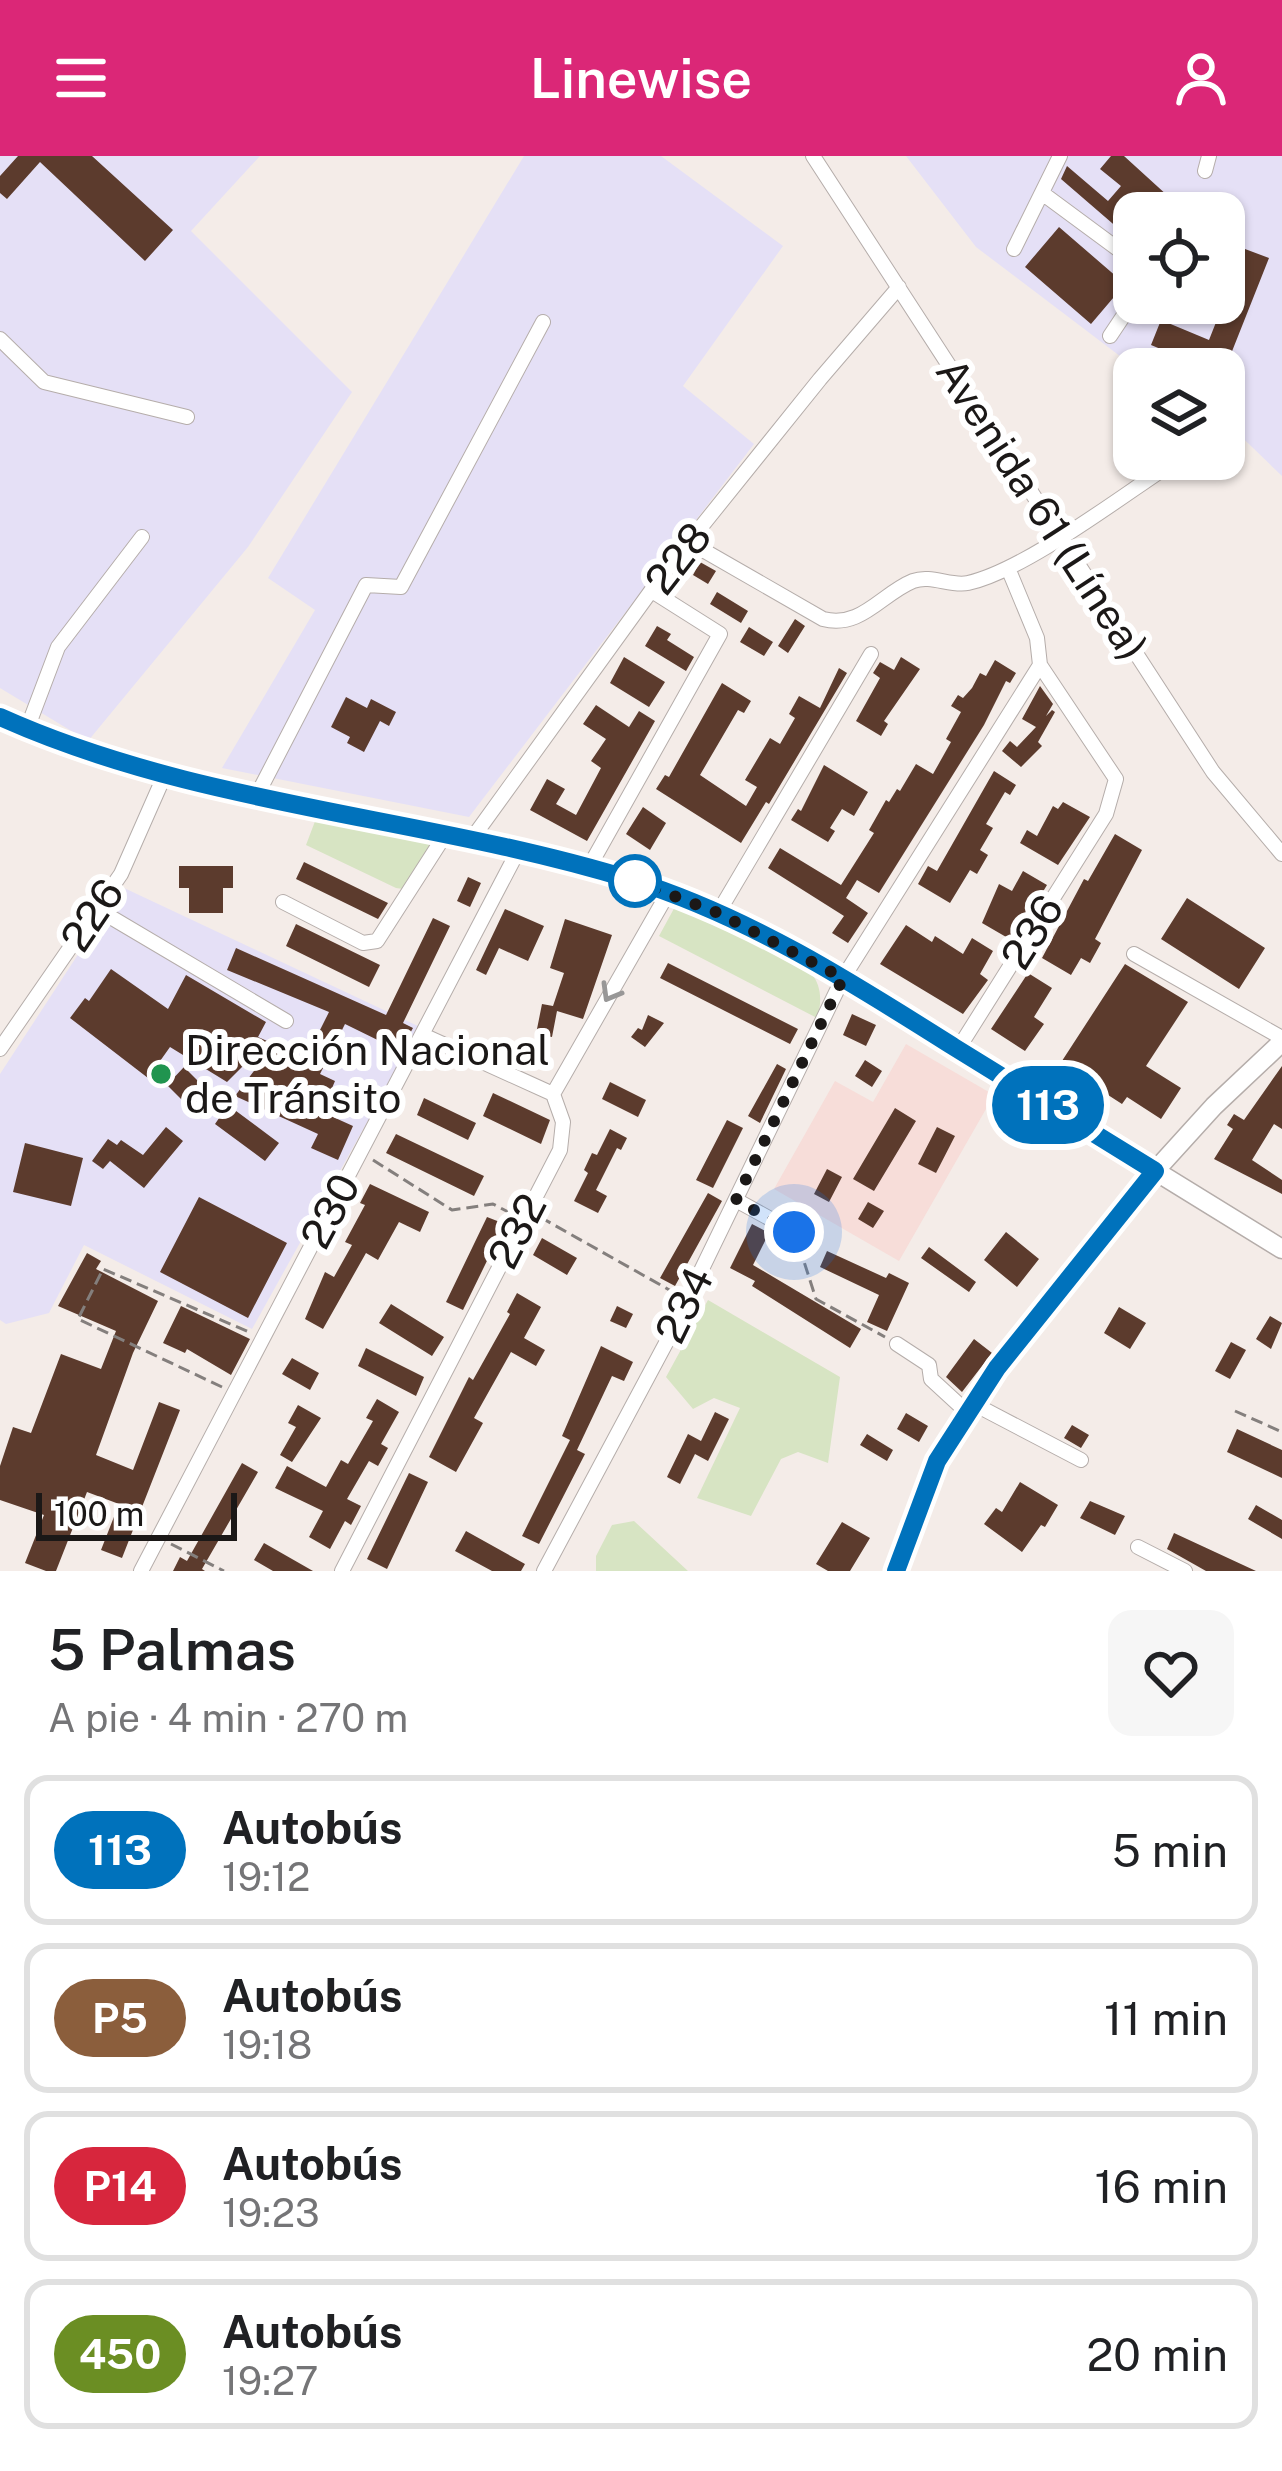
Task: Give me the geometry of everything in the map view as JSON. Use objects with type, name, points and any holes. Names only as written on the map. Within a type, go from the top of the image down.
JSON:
[{"type":"main road","points":[[0,717],[256,797],[588,868],[718,913],[843,978],[1282,1249]]},
{"type":"main road","points":[[1155,1171],[1282,1040]]},
{"type":"street","name":"Avenida 61 (Línea)","points":[[813,156],[1213,772],[1282,854]]},
{"type":"street","points":[[1014,249],[1060,156]]},
{"type":"street","points":[[1042,193],[1113,245]]},
{"type":"street","name":"228","points":[[471,840],[689,542],[899,287]]},
{"type":"street","points":[[256,797],[365,585],[401,586],[544,322]]},
{"type":"street","points":[[1110,336],[1118,324]]},
{"type":"street","points":[[0,340],[44,382],[187,417]]},
{"type":"street","points":[[689,542],[823,619],[839,623],[853,620],[914,581],[964,584],[1008,568],[1146,480]]},
{"type":"street","points":[[27,729],[58,647],[142,537]]},
{"type":"street","points":[[1008,568],[1037,638],[1040,665]]},
{"type":"street","points":[[588,868],[720,634],[652,591]]},
{"type":"street","points":[[718,913],[871,654]]},
{"type":"street","name":"236","points":[[958,1049],[1106,814],[1116,778],[1040,665]]},
{"type":"street","name":"234","points":[[544,1571],[687,1300],[843,978],[1040,665]]},
{"type":"street","name":"226","points":[[0,1049],[121,874],[166,772]]},
{"type":"street","points":[[284,902],[363,943],[377,941],[445,835]]},
{"type":"street","name":"230","points":[[141,1571],[518,851]]},
{"type":"street","points":[[423,1035],[553,1094],[668,893]]},
{"type":"street","points":[[97,909],[286,1021]]},
{"type":"street","points":[[1134,954],[1282,1040]]},
{"type":"street","name":"232","points":[[342,1571],[560,1150],[563,1122],[553,1094]]},
{"type":"street","points":[[896,1571],[937,1461],[971,1408],[997,1368],[1155,1171]]},
{"type":"street","points":[[736,1200],[794,1232]]},
{"type":"street","points":[[897,1344],[929,1365],[931,1379],[971,1408],[1081,1460]]},
{"type":"street","points":[[1138,1547],[1185,1571]]},
{"type":"path","points":[[361,1153],[452,1210],[493,1204],[526,1215],[687,1300]]},
{"type":"path","points":[[794,1232],[816,1299],[897,1344]]},
{"type":"path","points":[[235,1393],[78,1319],[103,1269],[263,1339]]},
{"type":"path","points":[[1235,1411],[1282,1432]]},
{"type":"path","points":[[159,1538],[224,1571]]},
{"type":"shaded area","points":[[0,156],[260,156],[191,231],[352,392],[248,547],[88,741],[0,688]]},
{"type":"shaded area","points":[[524,156],[661,156],[783,246],[683,386],[754,444],[469,817],[222,768],[315,610],[268,578]]},
{"type":"shaded area","points":[[906,156],[1282,156],[1282,476],[1245,440],[1245,348],[1113,351],[976,247]]},
{"type":"shaded area","points":[[122,887],[420,1027],[252,1329],[84,1245],[49,1313],[6,1324],[0,1320],[0,1074]]},
{"type":"shaded area","points":[[906,1044],[994,1095],[899,1261],[774,1189],[835,1081],[873,1102]]},
{"type":"green space","points":[[317,816],[432,843],[403,889],[396,888],[306,845]]},
{"type":"green space","points":[[677,903],[800,963],[819,989],[817,1018],[659,936]]},
{"type":"green space","points":[[708,1300],[840,1377],[828,1463],[798,1452],[781,1459],[751,1516],[697,1498],[740,1408],[714,1398],[693,1409],[666,1377]]},
{"type":"green space","points":[[634,1521],[688,1571],[596,1571],[596,1556],[612,1525]]},
{"type":"building","points":[[18,156],[92,156],[173,230],[145,261],[40,162],[7,199],[0,193],[0,176]]},
{"type":"building","points":[[1111,156],[1124,156],[1164,192],[1116,192],[1121,186],[1100,169]]},
{"type":"building","points":[[1067,166],[1108,201],[1113,195],[1113,224],[1061,179]]},
{"type":"building","points":[[1059,227],[1113,274],[1113,298],[1091,324],[1025,267]]},
{"type":"building","points":[[1245,249],[1269,258],[1245,319]]},
{"type":"building","points":[[1159,324],[1209,340],[1215,324],[1243,324],[1233,348],[1151,345]]},
{"type":"building","points":[[700,562],[716,571],[708,584],[693,575]]},
{"type":"building","points":[[717,592],[748,611],[741,623],[710,604]]},
{"type":"building","points":[[795,619],[805,626],[788,653],[778,646]]},
{"type":"building","points":[[657,626],[671,634],[667,640],[694,657],[686,671],[645,646]]},
{"type":"building","points":[[749,627],[773,642],[764,656],[740,642]]},
{"type":"building","points":[[624,657],[665,682],[649,707],[610,683]]},
{"type":"building","points":[[901,657],[920,669],[884,721],[888,724],[881,736],[856,721],[880,678],[873,673],[880,662],[894,670]]},
{"type":"building","points":[[995,660],[1016,673],[1010,683],[1006,681],[984,725],[879,893],[857,880],[846,898],[868,913],[848,943],[832,933],[844,916],[768,868],[780,848],[841,885],[874,833],[869,830],[886,800],[900,791],[916,764],[933,774],[961,712],[951,706],[958,695],[963,698],[972,688],[980,673],[986,676]]},
{"type":"building","points":[[839,668],[847,673],[741,843],[656,789],[665,775],[669,777],[722,683],[751,701],[744,713],[738,710],[700,775],[746,806],[757,787],[745,780],[770,738],[780,744],[795,718],[789,714],[799,696],[820,708]]},
{"type":"building","points":[[1040,686],[1053,704],[1046,716],[1055,712],[1038,742],[1042,746],[1021,767],[1002,751],[1010,741],[1017,747],[1036,727],[1022,719]]},
{"type":"building","points":[[346,697],[367,708],[371,699],[396,712],[389,726],[380,721],[364,752],[331,727]]},
{"type":"building","points":[[596,705],[629,727],[639,711],[655,721],[587,841],[530,810],[547,779],[565,789],[556,804],[576,815],[601,768],[591,761],[606,739],[583,724]]},
{"type":"building","points":[[824,765],[868,792],[854,816],[842,809],[830,828],[835,831],[828,842],[791,820],[801,811]]},
{"type":"building","points":[[994,771],[1016,785],[1010,795],[1005,792],[986,824],[993,828],[980,850],[988,855],[977,874],[970,870],[950,903],[918,884],[928,866],[937,871]]},
{"type":"building","points":[[1063,802],[1090,817],[1058,865],[1020,843],[1027,830],[1037,836],[1053,806],[1058,809]]},
{"type":"building","points":[[643,807],[666,823],[650,850],[626,834]]},
{"type":"building","points":[[1115,834],[1142,850],[1095,939],[1101,943],[1090,963],[1081,958],[1071,975],[1042,958],[1084,879],[1088,881]]},
{"type":"building","points":[[304,862],[388,903],[378,919],[296,879]]},
{"type":"building","points":[[179,866],[233,866],[233,888],[223,888],[223,913],[189,913],[189,888],[179,888]]},
{"type":"building","points":[[1023,871],[1047,885],[1013,941],[982,923],[999,884],[1012,891]]},
{"type":"building","points":[[468,877],[481,883],[470,907],[457,901]]},
{"type":"building","points":[[1187,898],[1265,948],[1239,989],[1161,939]]},
{"type":"building","points":[[505,909],[544,926],[528,961],[499,948],[486,975],[476,970]]},
{"type":"building","points":[[433,918],[450,926],[403,1023],[413,1028],[400,1051],[345,1024],[320,1074],[335,1081],[322,1112],[353,1126],[338,1160],[311,1148],[318,1134],[235,1096],[257,1067],[249,1060],[227,1082],[170,1047],[148,1078],[70,1018],[85,998],[89,1001],[111,969],[168,1009],[186,975],[266,1022],[258,1037],[306,1058],[329,1012],[227,970],[236,948],[386,1015]]},
{"type":"building","points":[[565,919],[612,935],[583,1019],[557,1011],[552,1037],[536,1034],[542,1004],[553,1006],[564,973],[550,968]]},
{"type":"building","points":[[296,924],[380,965],[369,987],[286,946]]},
{"type":"building","points":[[906,925],[963,954],[972,938],[993,951],[980,974],[988,980],[963,1014],[880,964]]},
{"type":"building","points":[[668,963],[798,1029],[790,1044],[660,978]]},
{"type":"building","points":[[1125,964],[1188,1002],[1146,1066],[1181,1088],[1161,1119],[1127,1097],[1122,1104],[1060,1064]]},
{"type":"building","points":[[1028,973],[1052,988],[1034,1017],[1044,1024],[1025,1051],[991,1029]]},
{"type":"building","points":[[852,1014],[876,1025],[866,1046],[843,1035]]},
{"type":"building","points":[[648,1015],[664,1023],[645,1047],[631,1037],[638,1028],[642,1030]]},
{"type":"building","points":[[865,1060],[882,1071],[872,1087],[855,1076]]},
{"type":"building","points":[[777,1064],[786,1069],[760,1123],[748,1116]]},
{"type":"building","points":[[1282,1066],[1282,1129],[1274,1124],[1252,1160],[1282,1180],[1282,1194],[1214,1159],[1233,1129],[1227,1125],[1234,1114],[1244,1120]]},
{"type":"building","points":[[184,1067],[213,1096],[196,1114],[167,1085]]},
{"type":"building","points":[[610,1082],[646,1100],[638,1117],[602,1099]]},
{"type":"building","points":[[493,1093],[550,1120],[541,1144],[483,1116]]},
{"type":"building","points":[[424,1098],[476,1123],[468,1140],[417,1115]]},
{"type":"building","points":[[228,1105],[279,1143],[265,1161],[215,1124]]},
{"type":"building","points":[[895,1108],[916,1121],[874,1191],[853,1179]]},
{"type":"building","points":[[727,1120],[743,1128],[713,1188],[696,1180]]},
{"type":"building","points":[[166,1127],[183,1141],[144,1188],[110,1161],[103,1169],[92,1161],[108,1139],[117,1145],[121,1140],[143,1155]]},
{"type":"building","points":[[937,1127],[955,1136],[936,1173],[918,1164]]},
{"type":"building","points":[[610,1129],[627,1138],[596,1190],[607,1196],[598,1213],[574,1201],[592,1153],[597,1155]]},
{"type":"building","points":[[396,1134],[484,1176],[474,1196],[386,1153]]},
{"type":"building","points":[[25,1143],[83,1158],[71,1206],[13,1192]]},
{"type":"building","points":[[827,1169],[842,1177],[829,1202],[814,1194]]},
{"type":"building","points":[[370,1184],[429,1212],[420,1232],[399,1222],[378,1260],[366,1253],[323,1329],[305,1319],[325,1272],[334,1277],[352,1245],[345,1242],[365,1205],[360,1203]]},
{"type":"building","points":[[708,1193],[722,1201],[675,1286],[660,1278]]},
{"type":"building","points":[[199,1197],[287,1243],[248,1318],[160,1272]]},
{"type":"building","points":[[868,1202],[884,1211],[873,1228],[858,1219]]},
{"type":"building","points":[[487,1217],[505,1224],[463,1310],[446,1302]]},
{"type":"building","points":[[752,1224],[769,1233],[753,1265],[861,1329],[850,1348],[730,1268]]},
{"type":"building","points":[[1006,1232],[1039,1259],[1017,1287],[984,1260]]},
{"type":"building","points":[[542,1238],[577,1258],[567,1275],[533,1255]]},
{"type":"building","points":[[929,1247],[976,1282],[969,1292],[921,1258]]},
{"type":"building","points":[[827,1251],[886,1278],[889,1273],[909,1283],[887,1331],[867,1322],[879,1295],[820,1267]]},
{"type":"building","points":[[87,1253],[101,1261],[96,1269],[158,1301],[133,1353],[96,1455],[133,1470],[159,1402],[180,1410],[122,1558],[101,1550],[119,1504],[87,1492],[56,1571],[46,1571],[25,1563],[44,1515],[0,1500],[0,1466],[13,1427],[31,1433],[61,1354],[101,1369],[116,1331],[58,1306]]},
{"type":"building","points":[[517,1293],[541,1307],[524,1338],[545,1350],[536,1366],[511,1352],[474,1418],[483,1423],[456,1472],[429,1457],[469,1377],[473,1380],[510,1314]]},
{"type":"building","points":[[391,1304],[444,1337],[432,1356],[379,1323]]},
{"type":"building","points":[[181,1306],[250,1339],[231,1375],[187,1349],[185,1353],[163,1343]]},
{"type":"building","points":[[617,1306],[633,1314],[626,1328],[610,1321]]},
{"type":"building","points":[[1119,1307],[1146,1323],[1130,1349],[1104,1333]]},
{"type":"building","points":[[1270,1316],[1282,1323],[1271,1349],[1256,1339]]},
{"type":"building","points":[[974,1339],[992,1353],[962,1392],[946,1377]]},
{"type":"building","points":[[1231,1342],[1246,1350],[1230,1379],[1215,1371]]},
{"type":"building","points":[[601,1346],[633,1362],[624,1381],[612,1376],[577,1450],[585,1454],[539,1544],[522,1536],[570,1440],[562,1436]]},
{"type":"building","points":[[366,1348],[424,1377],[416,1396],[358,1366]]},
{"type":"building","points":[[292,1358],[319,1373],[310,1390],[282,1374]]},
{"type":"building","points":[[377,1399],[399,1412],[381,1444],[388,1448],[378,1466],[369,1461],[347,1499],[361,1506],[351,1525],[345,1521],[330,1549],[309,1537],[323,1511],[275,1488],[287,1466],[326,1487],[341,1460],[348,1464],[373,1421],[366,1418]]},
{"type":"building","points":[[298,1405],[321,1418],[292,1462],[280,1455],[296,1427],[288,1423]]},
{"type":"building","points":[[715,1412],[729,1419],[708,1461],[695,1454],[680,1484],[667,1477],[688,1434],[701,1441]]},
{"type":"building","points":[[906,1413],[928,1426],[919,1442],[897,1429]]},
{"type":"building","points":[[1072,1425],[1089,1435],[1081,1448],[1064,1438]]},
{"type":"building","points":[[1237,1429],[1282,1450],[1282,1478],[1227,1452]]},
{"type":"building","points":[[867,1434],[893,1450],[887,1461],[860,1445]]},
{"type":"building","points":[[242,1463],[258,1472],[205,1571],[173,1571],[180,1557],[187,1561]]},
{"type":"building","points":[[409,1473],[428,1482],[387,1569],[367,1559]]},
{"type":"building","points":[[1020,1482],[1058,1505],[1022,1552],[984,1524],[996,1508],[1002,1512]]},
{"type":"building","points":[[1090,1501],[1125,1516],[1115,1535],[1080,1518]]},
{"type":"building","points":[[1256,1505],[1282,1520],[1282,1539],[1248,1519]]},
{"type":"building","points":[[842,1522],[870,1538],[850,1571],[828,1571],[816,1564]]},
{"type":"building","points":[[466,1531],[525,1564],[521,1571],[492,1571],[455,1551]]},
{"type":"building","points":[[1174,1533],[1256,1571],[1206,1571],[1167,1549]]},
{"type":"building","points":[[264,1543],[313,1571],[273,1571],[254,1560]]},
{"type":"bus line","name":"113","points":[[0,717],[88,751],[256,797],[471,840],[668,893],[770,938],[871,994],[1155,1171],[997,1368],[937,1461],[896,1571]]},
{"type":"place","name":"Dirección Nacional de Tránsito","points":[[161,1074]]},
{"type":"route","points":[[635,881],[718,913],[843,978],[736,1200],[794,1232]]}]
